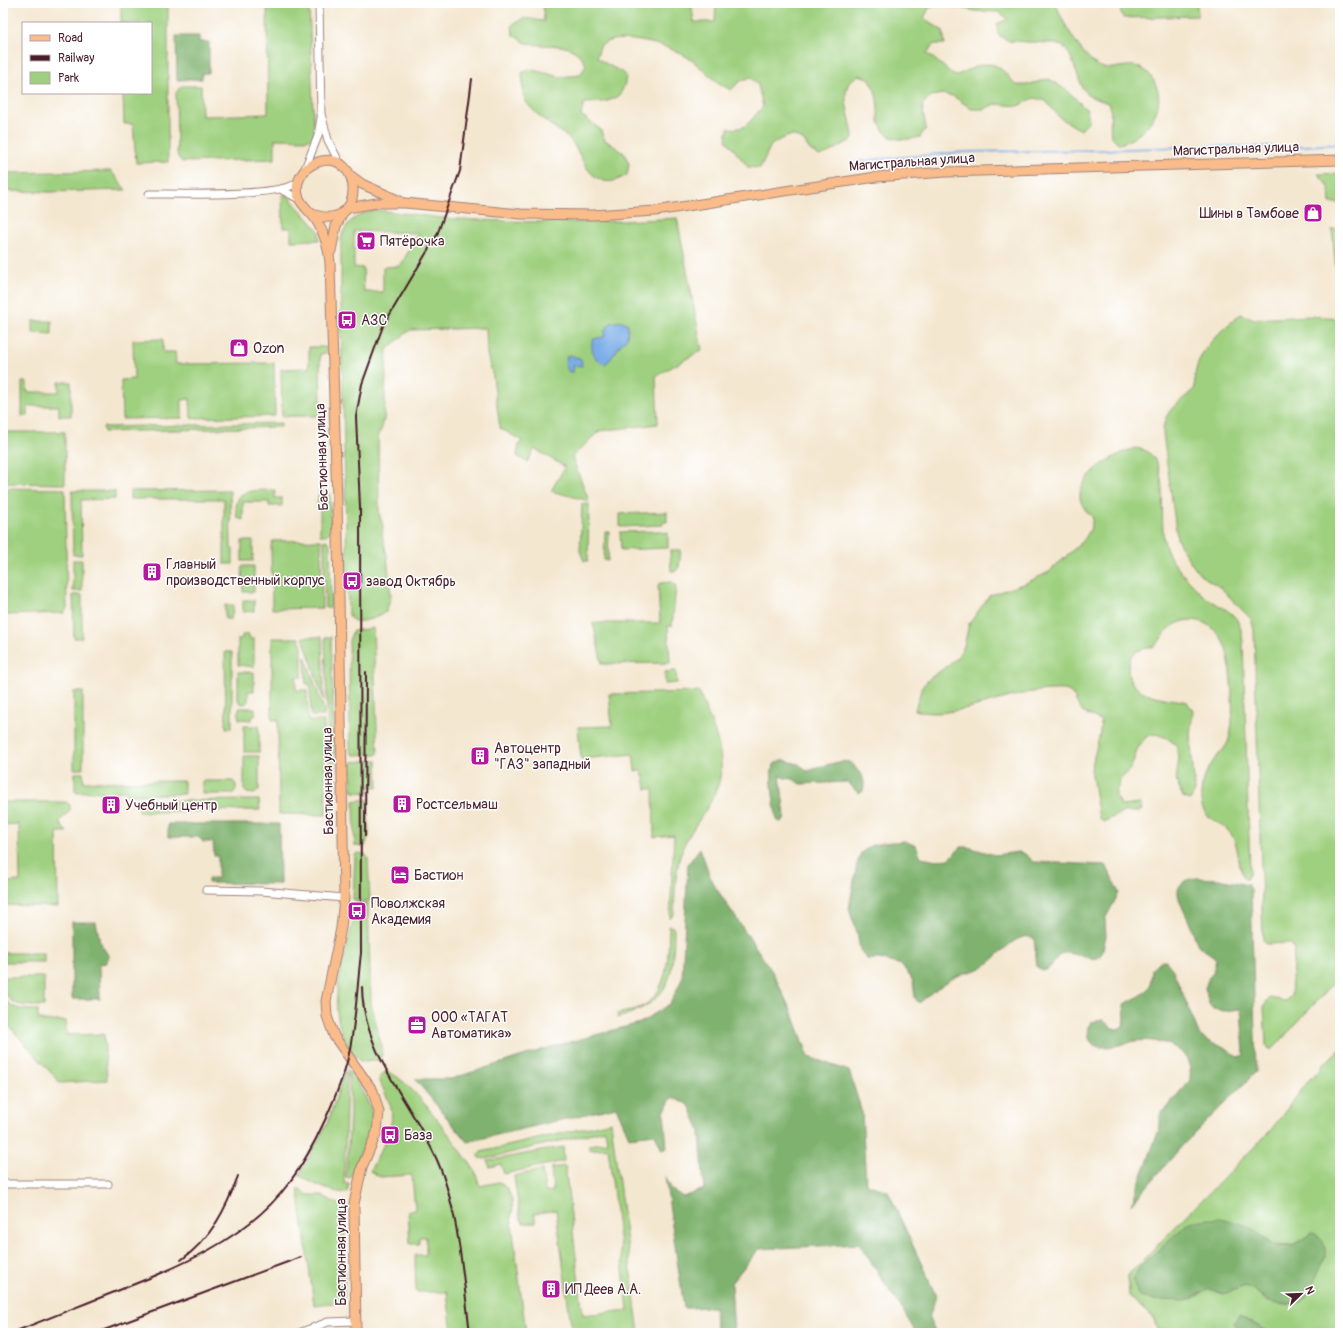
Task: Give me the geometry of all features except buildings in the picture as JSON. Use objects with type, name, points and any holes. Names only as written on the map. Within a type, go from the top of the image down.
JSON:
[{"type":"main road","name":"Магистральная улица","points":[[405,203],[521,214],[593,215],[655,211],[857,178],[918,174],[1340,160]]},
{"type":"main road","points":[[325,161],[340,164],[350,175],[368,187],[405,203],[376,203],[345,210],[326,217],[310,212],[299,198],[297,183],[304,171],[317,162],[325,161]]},
{"type":"main road","points":[[330,259],[332,241],[345,210],[354,198],[354,190],[350,175]]},
{"type":"main road","name":"Бастионная улица","points":[[310,212],[321,229],[330,259],[338,553],[344,898],[341,928],[326,1001],[327,1016],[334,1036],[373,1091],[379,1112],[377,1132],[362,1167],[354,1204],[356,1333]]},
{"type":"street","points":[[304,171],[318,136],[321,114],[319,3]]},
{"type":"street","points":[[321,114],[328,140],[340,164]]},
{"type":"street","points":[[149,194],[282,190],[297,183]]},
{"type":"street","points":[[282,190],[299,198]]},
{"type":"street","points":[[206,890],[261,891],[344,898]]},
{"type":"street","points":[[3,1184],[80,1186],[108,1184]]},
{"type":"street","points":[[300,1333],[328,1322],[355,1321]]},
{"type":"green space","points":[[121,3],[168,3],[168,162],[136,163],[133,124],[124,124],[123,94],[152,94],[152,22],[121,22]]},
{"type":"green space","points":[[267,3],[309,3],[314,137],[307,140],[275,139],[275,159],[182,162],[178,157],[177,152],[176,93],[181,86],[201,86],[202,116],[268,114]]},
{"type":"green space","points":[[543,3],[691,3],[694,22],[715,22],[716,3],[1056,3],[1068,30],[1089,59],[1104,68],[1132,66],[1143,69],[1148,73],[1155,84],[1158,94],[1158,105],[1155,115],[1149,125],[1141,133],[1120,144],[1111,137],[1110,104],[1089,96],[1082,87],[1070,55],[1063,46],[1051,43],[1009,41],[998,35],[997,24],[1008,19],[999,12],[976,11],[941,5],[929,8],[924,18],[943,31],[945,44],[934,44],[927,53],[955,76],[981,65],[988,64],[994,65],[1001,69],[1015,85],[1026,85],[1049,79],[1069,92],[1087,110],[1089,121],[1081,130],[1060,118],[1046,101],[1034,98],[1018,106],[995,104],[984,109],[972,109],[953,96],[942,94],[931,96],[922,105],[926,128],[920,137],[897,139],[887,134],[883,130],[880,124],[877,97],[870,79],[859,75],[849,83],[846,96],[853,139],[830,152],[819,156],[810,150],[803,140],[792,135],[771,145],[760,168],[748,167],[726,140],[728,128],[741,128],[745,126],[763,107],[758,85],[750,77],[739,82],[731,90],[718,83],[687,57],[670,49],[640,41],[620,39],[612,40],[600,46],[597,57],[626,75],[625,84],[618,96],[613,99],[584,103],[581,115],[600,129],[605,140],[624,153],[629,164],[627,175],[613,181],[604,181],[591,173],[572,142],[537,114],[527,103],[524,97],[522,73],[529,69],[561,77],[580,75],[586,65],[581,56],[567,48],[524,42],[513,35],[512,25],[521,20],[528,18],[544,21]]},
{"type":"green space","points":[[1118,3],[1197,3],[1198,16],[1123,18]]},
{"type":"green space","points":[[176,36],[199,36],[199,42],[209,42],[209,73],[202,73],[202,79],[177,80]]},
{"type":"green space","points":[[111,171],[126,190],[48,192],[3,191],[3,173]]},
{"type":"green space","points":[[1340,173],[1340,203],[1330,203],[1329,187],[1318,174]]},
{"type":"green space","points":[[282,195],[287,195],[319,231],[319,240],[291,241],[291,228],[283,228]]},
{"type":"green space","points":[[375,210],[448,218],[514,221],[595,222],[677,218],[702,350],[656,376],[658,424],[599,431],[572,457],[589,501],[551,491],[565,467],[535,449],[527,462],[517,456],[519,444],[522,441],[500,428],[493,377],[487,354],[486,328],[410,330],[387,349],[384,421],[382,421],[382,428],[378,435],[379,513],[383,526],[382,534],[387,556],[391,597],[386,612],[372,619],[356,622],[350,618],[348,611],[341,318],[341,239],[349,223],[353,219],[369,211]],"holes":[[[354,231],[419,233],[400,266],[383,267],[383,292],[364,292],[363,268],[354,267]]]},
{"type":"green space","points":[[1332,229],[1340,229],[1340,315]]},
{"type":"green space","points":[[1241,314],[1255,319],[1312,316],[1340,318],[1340,976],[1272,1050],[1269,1050],[1266,1045],[1264,1007],[1270,998],[1285,1001],[1291,996],[1294,949],[1290,943],[1267,944],[1263,940],[1254,630],[1251,619],[1221,588],[1202,576],[1182,549],[1177,538],[1163,433],[1166,418],[1169,412],[1195,388],[1197,365],[1202,355],[1215,337]]},
{"type":"green space","points":[[33,321],[52,321],[52,334],[33,333]]},
{"type":"green space","points":[[163,339],[163,352],[175,352],[176,364],[274,363],[275,416],[191,418],[190,399],[182,400],[182,418],[122,419],[121,380],[134,379],[133,340]]},
{"type":"green space","points":[[309,347],[326,347],[326,353],[320,354],[321,416],[282,416],[281,369],[309,368]]},
{"type":"green space","points":[[22,382],[27,382],[27,392],[59,392],[59,382],[71,382],[71,416],[59,416],[59,406],[28,406],[28,416],[22,416]]},
{"type":"green space","points":[[281,423],[281,427],[104,432],[103,427]]},
{"type":"green space","points":[[3,432],[65,432],[65,484],[3,483]]},
{"type":"green space","points":[[1136,448],[1148,452],[1155,460],[1160,471],[1162,484],[1164,540],[1170,557],[1194,587],[1208,599],[1229,611],[1237,619],[1241,629],[1243,642],[1250,872],[1246,880],[1241,870],[1237,848],[1233,837],[1225,828],[1207,815],[1202,806],[1201,793],[1206,773],[1213,761],[1225,748],[1232,726],[1232,688],[1228,655],[1222,640],[1217,633],[1203,622],[1195,620],[1178,623],[1167,631],[1156,645],[1135,652],[1130,660],[1128,668],[1130,679],[1135,686],[1142,691],[1150,695],[1187,702],[1193,711],[1190,734],[1195,791],[1190,800],[1183,797],[1176,781],[1179,757],[1176,745],[1167,738],[1156,734],[1150,735],[1145,738],[1138,748],[1131,768],[1120,780],[1119,786],[1116,790],[1116,796],[1122,806],[1140,804],[1142,810],[1136,812],[1124,812],[1103,822],[1099,818],[1091,769],[1100,733],[1101,721],[1082,711],[1073,695],[1066,690],[1037,691],[945,712],[929,713],[915,710],[922,687],[930,678],[949,665],[958,656],[964,646],[969,624],[990,595],[1026,583],[1049,572],[1084,540],[1090,530],[1093,518],[1085,509],[1080,500],[1081,489],[1085,481],[1092,473],[1110,459],[1128,450]]},
{"type":"green space","points":[[3,488],[65,489],[67,608],[64,613],[3,615]]},
{"type":"green space","points":[[323,489],[328,491],[330,494],[331,531],[326,535],[320,535],[320,507],[317,504],[319,490]]},
{"type":"green space","points":[[230,490],[231,548],[233,549],[233,564],[224,564],[224,499],[130,499],[130,491]]},
{"type":"green space","points":[[275,490],[275,498],[282,498],[282,506],[269,506],[269,502],[243,502],[243,520],[237,518],[236,508],[237,501],[240,496],[251,491]]},
{"type":"green space","points":[[72,491],[115,491],[115,499],[81,500],[82,555],[73,555]]},
{"type":"green space","points":[[582,504],[589,504],[588,561],[584,561],[580,551]]},
{"type":"green space","points":[[667,512],[667,522],[664,522],[662,525],[620,527],[620,514]]},
{"type":"green space","points":[[662,531],[663,533],[668,532],[668,548],[621,550],[620,532]]},
{"type":"green space","points":[[605,532],[609,532],[608,561],[604,560]]},
{"type":"green space","points":[[321,540],[322,608],[272,609],[271,545],[273,541]]},
{"type":"green space","points":[[324,540],[328,541],[330,544],[331,608],[325,608]]},
{"type":"green space","points":[[242,541],[253,541],[253,561],[242,561]]},
{"type":"green space","points":[[670,550],[681,550],[679,567],[676,571],[671,571]]},
{"type":"green space","points":[[73,560],[82,560],[82,591],[73,591]]},
{"type":"green space","points":[[242,566],[254,566],[254,592],[243,592]]},
{"type":"green space","points":[[671,582],[676,586],[672,626],[668,626],[670,663],[602,664],[593,623],[660,623],[658,585],[661,583]]},
{"type":"green space","points":[[73,595],[82,595],[82,638],[74,638]]},
{"type":"green space","points":[[243,600],[254,600],[254,611],[243,612]]},
{"type":"green space","points":[[225,605],[234,605],[231,619],[225,619]]},
{"type":"green space","points":[[373,628],[378,754],[354,755],[350,750],[349,640],[353,631]]},
{"type":"green space","points":[[242,635],[249,635],[250,639],[254,639],[254,667],[238,665],[238,639],[242,639]]},
{"type":"green space","points":[[303,637],[322,637],[324,701]]},
{"type":"green space","points":[[325,637],[331,637],[336,804],[335,810],[330,815]]},
{"type":"green space","points":[[272,638],[299,638],[302,646],[302,677],[296,677],[296,690],[307,690],[308,721],[324,721],[326,815],[279,814],[278,720],[272,720]]},
{"type":"green space","points":[[225,652],[232,652],[232,728],[226,728]]},
{"type":"green space","points":[[305,656],[324,710],[324,716],[311,716],[310,684],[306,684]]},
{"type":"green space","points":[[676,671],[677,683],[665,684],[665,672]]},
{"type":"green space","points":[[238,672],[254,672],[254,691],[248,691],[248,701],[245,704],[240,703],[238,700]]},
{"type":"green space","points":[[74,692],[83,692],[83,769],[74,769]]},
{"type":"green space","points":[[699,692],[717,740],[720,751],[721,771],[719,782],[711,801],[688,838],[680,855],[675,889],[674,914],[670,919],[674,835],[654,837],[653,789],[646,789],[644,776],[642,776],[641,770],[635,771],[633,754],[581,759],[578,727],[612,726],[609,694]]},
{"type":"green space","points":[[240,708],[255,708],[255,716],[252,716],[252,720],[239,719],[238,711]]},
{"type":"green space","points":[[244,726],[259,726],[259,752],[244,752]]},
{"type":"green space","points":[[244,756],[259,756],[259,790],[254,794],[247,793],[244,790]]},
{"type":"green space","points":[[377,760],[378,787],[369,786],[369,793],[354,792],[352,789],[351,762]]},
{"type":"green space","points":[[783,760],[799,764],[808,771],[835,763],[846,761],[850,762],[863,777],[863,791],[858,793],[848,782],[800,784],[793,779],[784,778],[780,775],[785,817],[784,820],[780,822],[777,820],[775,809],[772,770],[775,764]]},
{"type":"green space","points":[[75,773],[83,773],[84,782],[184,781],[184,794],[126,795],[126,791],[75,792]]},
{"type":"green space","points":[[202,781],[233,781],[236,785],[236,789],[233,794],[202,794]]},
{"type":"green space","points":[[368,799],[369,837],[365,847],[355,846],[354,801]]},
{"type":"green space","points":[[259,800],[260,810],[139,812],[139,801]]},
{"type":"green space","points":[[3,802],[66,802],[70,805],[70,810],[60,821],[60,824],[67,832],[57,832],[58,907],[3,905],[3,882],[20,881],[19,824],[3,825]]},
{"type":"green space","points":[[168,824],[279,824],[280,884],[208,883],[208,878],[218,878],[218,856],[214,856],[213,842],[203,842],[198,837],[168,837]]},
{"type":"green space","points":[[905,841],[916,846],[921,857],[937,860],[949,859],[961,847],[968,847],[995,855],[1019,852],[1025,854],[1034,862],[1106,865],[1119,893],[1105,919],[1106,936],[1102,953],[1098,958],[1094,958],[1063,953],[1058,956],[1050,967],[1042,971],[1037,967],[1034,938],[1020,938],[1007,946],[983,967],[954,978],[919,1003],[915,998],[913,981],[902,965],[879,959],[867,959],[860,950],[857,932],[849,909],[857,864],[861,853],[870,846],[882,843]]},
{"type":"green space","points":[[700,848],[712,882],[773,973],[794,1017],[809,1057],[849,1071],[862,1112],[866,1184],[888,1191],[936,1296],[929,1318],[936,1333],[916,1333],[859,1244],[759,1249],[731,1283],[734,1333],[716,1333],[715,1307],[684,1308],[665,1176],[672,1190],[683,1197],[704,1189],[700,1131],[689,1105],[672,1097],[664,1112],[667,1148],[662,1150],[655,1134],[629,1137],[616,1107],[467,1142],[415,1079],[451,1079],[551,1047],[640,1023],[670,1004],[682,979],[688,864]]},
{"type":"green space","points":[[357,853],[365,854],[368,858],[370,901],[353,900],[355,855]]},
{"type":"green space","points":[[1196,878],[1219,879],[1248,885],[1251,889],[1256,1072],[1182,1146],[1131,1205],[1160,1127],[1160,1115],[1190,1080],[1190,1069],[1187,1060],[1181,1052],[1165,1043],[1145,1040],[1116,1046],[1099,1047],[1092,1043],[1090,1039],[1088,1031],[1091,1022],[1103,1020],[1112,1028],[1118,1029],[1123,1026],[1125,1020],[1124,1004],[1140,996],[1150,987],[1152,970],[1160,961],[1166,961],[1173,970],[1200,1036],[1213,1044],[1225,1047],[1238,1057],[1244,1055],[1241,1009],[1224,1011],[1213,1009],[1209,1004],[1205,988],[1209,977],[1213,973],[1216,959],[1198,945],[1178,895],[1178,889],[1181,884]]},
{"type":"green space","points":[[356,902],[368,903],[371,1003],[382,1048],[382,1055],[379,1060],[365,1062],[360,1061],[347,1044],[340,1027],[337,1011],[337,994],[340,976],[353,921],[355,921]]},
{"type":"green space","points":[[72,922],[96,922],[100,942],[109,957],[106,963],[99,964],[100,999],[72,999]]},
{"type":"green space","points":[[669,926],[672,926],[674,930],[673,948],[670,976],[665,987],[649,1004],[618,1018],[617,1014],[644,1006],[648,1003],[662,984],[667,965]]},
{"type":"green space","points":[[3,953],[44,953],[44,962],[3,962]]},
{"type":"green space","points":[[3,977],[44,977],[44,1006],[27,1006],[14,1003],[6,994]]},
{"type":"green space","points":[[3,996],[6,1001],[14,1007],[38,1010],[38,1019],[42,1019],[42,1021],[66,1021],[67,1035],[104,1034],[107,1080],[60,1083],[3,1019]]},
{"type":"green space","points":[[1340,1048],[1340,1333],[1274,1333],[1267,1331],[1239,1316],[1237,1330],[1241,1333],[1158,1333],[1154,1319],[1129,1296],[1128,1275],[1270,1131],[1310,1079]],"holes":[[[1312,1233],[1325,1256],[1308,1293],[1300,1302],[1285,1305],[1268,1302],[1253,1289],[1245,1286],[1223,1294],[1208,1289],[1190,1300],[1153,1300],[1140,1266],[1272,1245],[1292,1246]]]},
{"type":"green space","points":[[347,1068],[367,1101],[373,1123],[350,1178],[346,1177],[350,1115],[349,1079]]},
{"type":"green space","points":[[345,1071],[347,1074],[344,1183],[349,1184],[347,1193],[322,1187],[299,1175],[327,1124]]},
{"type":"green space","points":[[387,1072],[396,1076],[407,1085],[431,1111],[475,1171],[480,1186],[499,1182],[509,1193],[512,1202],[511,1217],[526,1333],[452,1333],[447,1292],[416,1292],[415,1255],[426,1255],[426,1237],[419,1237],[419,1244],[410,1244],[408,1211],[415,1210],[412,1175],[380,1177],[370,1171],[383,1147],[391,1122],[392,1113],[390,1104],[379,1078],[382,1074]]},
{"type":"green space","points":[[611,1122],[639,1333],[572,1333],[556,1210],[534,1214],[536,1223],[523,1223],[520,1217],[514,1176],[542,1170],[545,1192],[553,1191],[551,1168],[565,1166],[583,1315],[628,1310],[608,1148],[589,1150],[589,1145],[607,1142],[605,1130],[485,1159],[479,1158],[478,1155],[481,1152]]},
{"type":"green space","points":[[563,1147],[564,1161],[504,1174],[501,1164],[490,1167],[487,1161]]},
{"type":"green space","points":[[298,1188],[308,1195],[320,1195],[342,1206],[345,1211],[344,1298],[341,1302],[314,1305]]},
{"type":"green space","points":[[1221,1218],[1246,1225],[1276,1246],[1292,1246],[1312,1233],[1321,1238],[1325,1248],[1324,1259],[1304,1300],[1301,1302],[1282,1304],[1270,1302],[1257,1292],[1245,1286],[1223,1294],[1208,1289],[1186,1301],[1153,1300],[1138,1295],[1133,1280],[1140,1266],[1186,1225],[1200,1220]]},
{"type":"green space","points":[[1239,1316],[1267,1331],[1274,1333],[1241,1333],[1234,1323]]},
{"type":"water","points":[[622,321],[628,324],[627,338],[605,364],[601,363],[598,361],[592,350],[593,339],[604,337],[605,330],[611,323]]},
{"type":"water","points":[[571,355],[581,360],[582,366],[574,365],[573,372],[569,372],[565,365],[567,356]]},
{"type":"waterway","points":[[857,161],[965,152],[1105,150],[1204,146],[1287,147],[1340,144]]},
{"type":"railway","points":[[11,1333],[185,1262],[209,1250],[253,1221],[272,1203],[300,1168],[332,1105],[341,1082],[348,1058],[353,1032],[361,953],[360,507],[356,417],[362,384],[383,326],[437,235],[460,171],[472,79]]},
{"type":"railway","points":[[365,836],[366,672]]},
{"type":"railway","points":[[362,987],[364,1011],[370,1034],[379,1056],[426,1139],[437,1160],[444,1180],[455,1222],[459,1245],[470,1333]]},
{"type":"railway","points":[[181,1260],[192,1252],[209,1233],[223,1212],[238,1176]]},
{"type":"railway","points":[[96,1333],[301,1257]]},
{"type":"place","name":"Шины в Тамбове","points":[[1313,213]]},
{"type":"place","name":"Пятёрочка","points":[[366,241]]},
{"type":"place","name":"АЗС","points":[[347,320]]},
{"type":"place","name":"Ozon","points":[[239,348]]},
{"type":"place","name":"Главный производственный корпус","points":[[152,572]]},
{"type":"place","name":"завод Октябрь","points":[[352,581]]},
{"type":"place","name":"Автоцентр \"ГАЗ\" западный","points":[[480,756]]},
{"type":"place","name":"Ростсельмаш","points":[[402,804]]},
{"type":"place","name":"Учебный центр","points":[[111,805]]},
{"type":"place","name":"Бастион","points":[[400,875]]},
{"type":"place","name":"Поволжская Академия","points":[[357,911]]},
{"type":"place","name":"ООО «ТАГАТ Автоматика»","points":[[417,1025]]},
{"type":"place","name":"База","points":[[390,1135]]},
{"type":"place","name":"ИП Деев А.А.","points":[[551,1289]]}]
